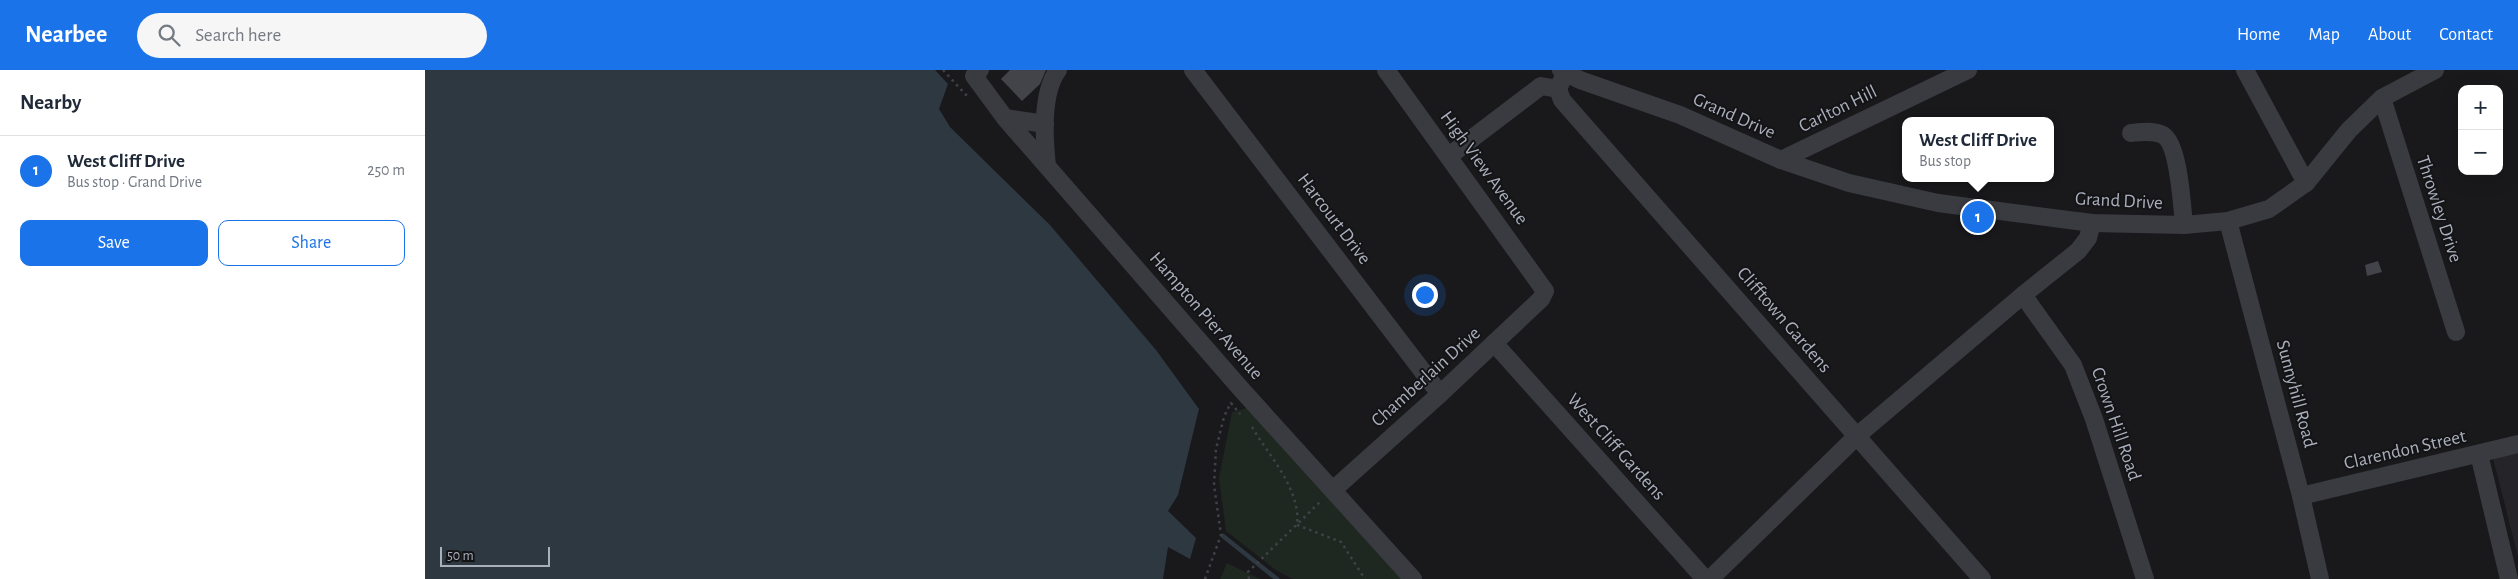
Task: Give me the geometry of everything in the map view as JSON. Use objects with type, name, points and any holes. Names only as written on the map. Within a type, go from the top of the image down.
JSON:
[{"type":"street","points":[[1047,166],[1045,124],[1048,94],[1058,70]]},
{"type":"street","name":"Harcourt Drive","points":[[1193,70],[1440,394]]},
{"type":"street","name":"High View Avenue","points":[[1386,70],[1545,292]]},
{"type":"street","name":"Carlton Hill","points":[[1781,160],[1968,70]]},
{"type":"street","points":[[2245,70],[2306,182]]},
{"type":"street","name":"Grand Drive","points":[[1570,76],[1680,115],[1781,160],[1849,182],[1938,203],[2092,223],[2185,225],[2228,220],[2269,209],[2306,182],[2349,130],[2382,98],[2435,70]]},
{"type":"street","name":"Hampton Pier Avenue","points":[[977,73],[1005,118],[1413,579]]},
{"type":"street","points":[[1449,156],[1541,86],[1570,76]]},
{"type":"street","name":"Clifftown Gardens","points":[[1570,76],[1562,100],[1858,435],[1982,579]]},
{"type":"street","name":"Throwley Drive","points":[[2382,98],[2456,332]]},
{"type":"street","points":[[1005,118],[1045,124]]},
{"type":"street","points":[[2131,133],[2157,133],[2169,140],[2175,155],[2185,225]]},
{"type":"street","name":"Sunnyhill Road","points":[[2228,220],[2301,496],[2320,579]]},
{"type":"street","points":[[1710,579],[1858,435],[2023,294],[2078,251],[2088,238],[2092,223]]},
{"type":"street","name":"Chamberlain Drive","points":[[1333,490],[1494,344],[1541,299],[1545,292]]},
{"type":"street","name":"Crown Hill Road","points":[[2023,294],[2073,365],[2094,419],[2145,579]]},
{"type":"street","name":"West Cliff Gardens","points":[[1494,344],[1705,579]]},
{"type":"street","name":"Clarendon Street","points":[[2301,496],[2518,444]]},
{"type":"street","points":[[2479,454],[2509,579]]},
{"type":"path","points":[[943,70],[967,96]]},
{"type":"path","points":[[1205,579],[1221,535],[1214,485],[1216,449],[1224,417],[1231,403],[1236,411],[1247,418]]},
{"type":"path","points":[[1252,426],[1266,452],[1285,479],[1298,515],[1297,524]]},
{"type":"path","points":[[1249,579],[1248,572],[1333,490]]},
{"type":"path","points":[[1297,524],[1341,542],[1365,579]]},
{"type":"shaded area","points":[[425,70],[935,70],[948,84],[939,109],[950,127],[1050,225],[1156,350],[1199,409],[1178,495],[1168,511],[1196,538],[1190,559],[1168,547],[1163,579],[425,579]]},
{"type":"shaded area","points":[[1247,408],[1407,579],[1293,579],[1277,571],[1226,531],[1219,478],[1232,412]]},
{"type":"shaded area","points":[[2518,448],[2518,557],[2492,454]]},
{"type":"shaded area","points":[[1227,563],[1260,579],[1220,579]]},
{"type":"building","points":[[1010,70],[1046,70],[1040,84],[1022,101],[1001,79]]},
{"type":"building","points":[[2378,261],[2382,272],[2367,276],[2365,265]]},
{"type":"waterway","points":[[1223,536],[1277,579]]},
{"type":"place","name":"West Cliff Drive","points":[[1978,217]]}]
